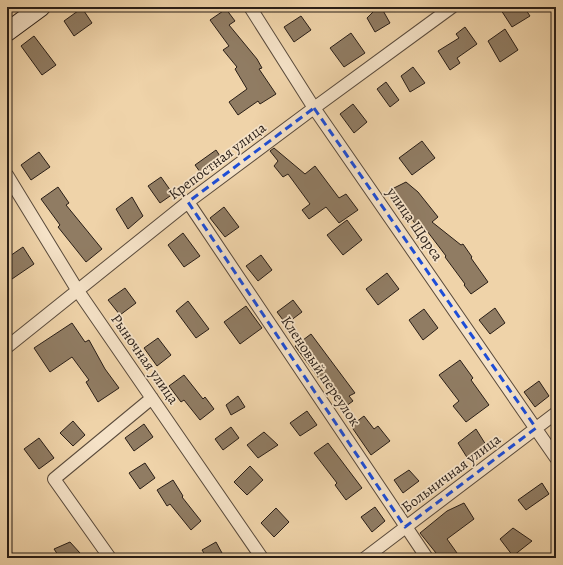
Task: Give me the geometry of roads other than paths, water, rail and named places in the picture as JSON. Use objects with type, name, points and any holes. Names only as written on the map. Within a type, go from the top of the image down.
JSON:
[{"type":"street","points":[[7,32],[41,7]]},
{"type":"street","name":"улица Щорса","points":[[250,7],[314,108],[556,458]]},
{"type":"street","name":"Крепостная улица","points":[[7,347],[188,202],[452,7]]},
{"type":"street","name":"Рыночная улица","points":[[7,175],[78,291],[262,558]]},
{"type":"street","name":"Кленовый переулок","points":[[188,202],[427,558]]},
{"type":"street","points":[[110,558],[54,479],[152,398]]},
{"type":"street","name":"Больничная улица","points":[[365,558],[556,413]]}]
